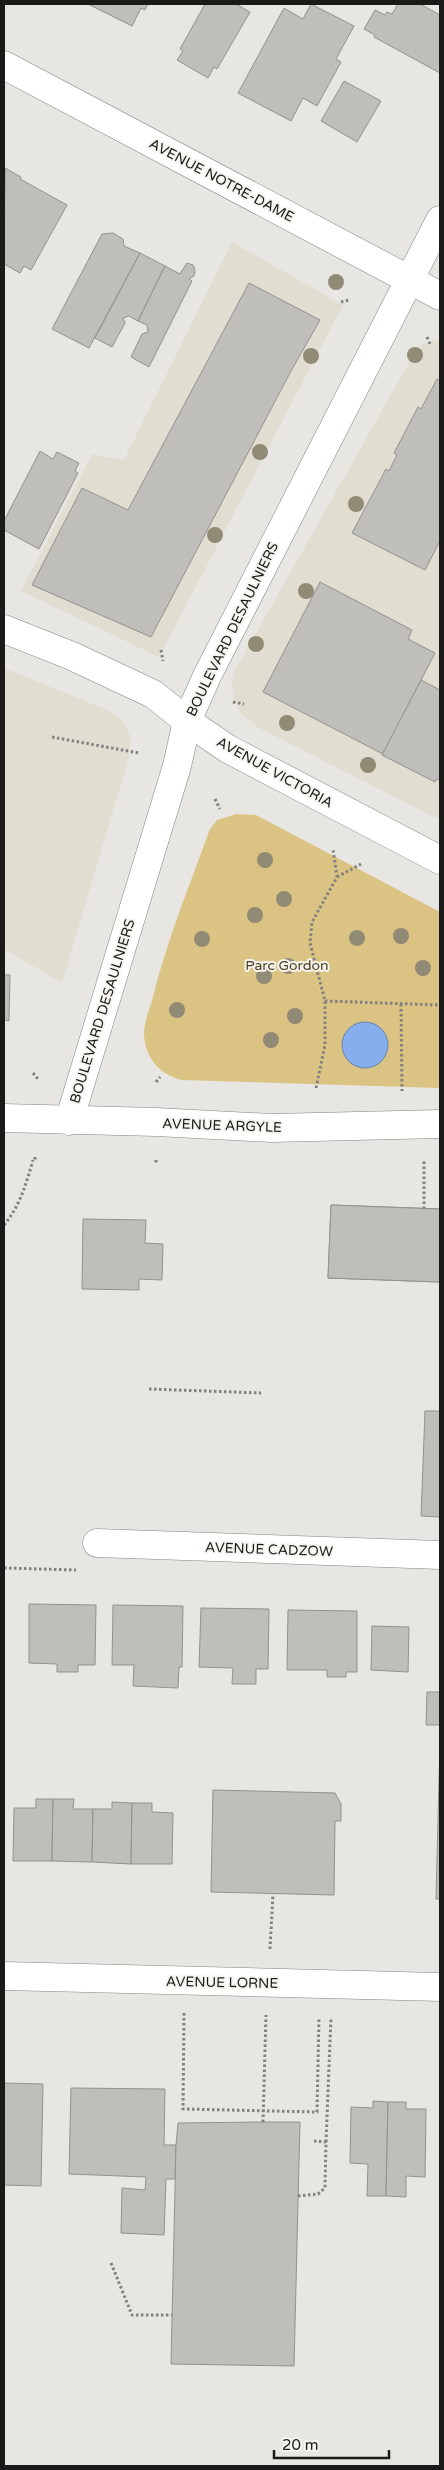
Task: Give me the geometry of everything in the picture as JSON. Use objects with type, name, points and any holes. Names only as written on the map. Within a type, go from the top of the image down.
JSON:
[{"type":"street","name":"AVENUE NOTRE-DAME","points":[[4,65],[440,296]]},
{"type":"street","name":"BOULEVARD DESAULNIERS","points":[[69,1121],[177,766],[187,721],[202,685],[440,220]]},
{"type":"street","name":"AVENUE VICTORIA","points":[[4,630],[72,656],[153,694],[228,750],[440,860]]},
{"type":"street","name":"AVENUE ARGYLE","points":[[4,1118],[272,1128],[440,1124]]},
{"type":"street","name":"AVENUE CADZOW","points":[[97,1543],[440,1555]]},
{"type":"street","name":"AVENUE LORNE","points":[[4,1976],[440,1987]]},
{"type":"path","points":[[341,302],[349,300]]},
{"type":"path","points":[[427,338],[431,346]]},
{"type":"path","points":[[161,650],[163,662]]},
{"type":"path","points":[[236,704],[244,704],[238,710]]},
{"type":"path","points":[[52,737],[139,753]]},
{"type":"path","points":[[215,799],[220,809]]},
{"type":"path","points":[[333,849],[337,877]]},
{"type":"path","points":[[316,1088],[325,1045],[325,1001],[310,943],[312,922],[337,877],[361,864]]},
{"type":"path","points":[[325,1001],[440,1005]]},
{"type":"path","points":[[401,1004],[402,1091]]},
{"type":"path","points":[[33,1073],[38,1079]]},
{"type":"path","points":[[156,1082],[160,1077]]},
{"type":"path","points":[[4,1225],[14,1213],[34,1159]]},
{"type":"path","points":[[424,1160],[424,1209]]},
{"type":"path","points":[[149,1388],[261,1393]]},
{"type":"path","points":[[4,1568],[82,1570]]},
{"type":"path","points":[[270,1950],[273,1894]]},
{"type":"path","points":[[184,2012],[183,2109],[316,2112],[319,2016]]},
{"type":"path","points":[[263,2122],[266,2014]]},
{"type":"path","points":[[298,2196],[318,2194],[325,2188],[330,2016]]},
{"type":"path","points":[[314,2141],[326,2142]]},
{"type":"path","points":[[111,2263],[132,2315],[172,2315]]},
{"type":"shaded area","points":[[232,242],[343,305],[159,657],[21,591],[92,454],[124,460]]},
{"type":"shaded area","points":[[434,340],[440,342],[440,820],[257,727],[241,713],[234,699],[232,686],[234,672],[415,352],[423,344]]},
{"type":"shaded area","points":[[4,668],[105,709],[120,718],[131,737],[129,757],[62,983],[4,949]]},
{"type":"green space","name":"Parc Gordon","points":[[236,814],[256,815],[440,912],[440,1088],[182,1080],[167,1074],[155,1064],[147,1051],[144,1029],[165,954],[210,829],[217,820]]},
{"type":"water","points":[[365,1022],[378,1026],[384,1032],[388,1045],[384,1058],[378,1064],[365,1068],[352,1064],[346,1058],[342,1045],[346,1032],[352,1026]]},
{"type":"building","points":[[88,4],[148,4],[145,10],[141,8],[132,26]]},
{"type":"building","points":[[205,4],[236,4],[250,12],[217,69],[214,67],[208,78],[177,60],[183,51],[180,49]]},
{"type":"building","points":[[311,4],[354,26],[336,59],[341,62],[317,106],[303,98],[291,121],[238,93],[284,8],[303,19]]},
{"type":"building","points":[[398,4],[420,4],[440,15],[440,73],[374,37],[375,35],[364,29],[375,10],[385,15],[387,12],[392,14]]},
{"type":"building","points":[[344,81],[381,101],[357,142],[321,121]]},
{"type":"building","points":[[5,168],[21,177],[20,179],[67,205],[31,270],[24,266],[20,273],[4,264]]},
{"type":"building","points":[[113,233],[123,239],[124,246],[140,253],[89,348],[52,329],[102,234]]},
{"type":"building","points":[[140,253],[165,266],[138,321],[129,316],[123,318],[125,323],[112,347],[95,338]]},
{"type":"building","points":[[187,263],[193,265],[195,270],[194,276],[189,279],[192,281],[149,367],[131,357],[142,334],[148,332],[147,325],[138,321],[165,266],[180,274]]},
{"type":"building","points":[[249,283],[320,320],[291,371],[151,637],[32,585],[82,488],[128,510]]},
{"type":"building","points":[[437,379],[440,381],[440,541],[425,570],[352,533],[386,469],[389,471],[397,455],[394,453],[418,407],[421,409]]},
{"type":"building","points":[[40,451],[53,459],[57,452],[79,463],[75,471],[78,473],[39,549],[4,530],[4,521]]},
{"type":"building","points":[[320,582],[412,630],[408,639],[435,653],[383,754],[263,692]]},
{"type":"building","points":[[421,680],[440,690],[440,780],[437,779],[435,782],[382,755]]},
{"type":"building","points":[[4,975],[10,975],[9,1021],[4,1020]]},
{"type":"building","points":[[331,1205],[440,1209],[440,1282],[328,1278]]},
{"type":"building","points":[[331,1205],[440,1209],[440,1282],[328,1278]]},
{"type":"building","points":[[83,1219],[146,1220],[145,1243],[163,1244],[162,1280],[139,1279],[139,1290],[82,1289]]},
{"type":"building","points":[[425,1411],[440,1411],[440,1517],[421,1516]]},
{"type":"building","points":[[29,1604],[96,1605],[95,1665],[78,1665],[78,1672],[57,1672],[57,1664],[29,1663]]},
{"type":"building","points":[[113,1605],[183,1606],[182,1667],[179,1667],[178,1688],[133,1686],[134,1665],[112,1665]]},
{"type":"building","points":[[201,1608],[269,1609],[268,1669],[256,1669],[256,1684],[232,1684],[233,1668],[199,1667]]},
{"type":"building","points":[[288,1610],[357,1611],[357,1672],[346,1672],[346,1677],[327,1677],[327,1670],[287,1670]]},
{"type":"building","points":[[372,1626],[409,1627],[408,1672],[371,1670]]},
{"type":"building","points":[[427,1692],[440,1692],[440,1725],[426,1725]]},
{"type":"building","points":[[440,1742],[440,1899],[436,1899]]},
{"type":"building","points":[[213,1790],[335,1793],[341,1804],[341,1821],[335,1821],[334,1895],[211,1892]]},
{"type":"building","points":[[36,1799],[53,1799],[52,1861],[13,1861],[14,1808],[36,1808]]},
{"type":"building","points":[[53,1799],[74,1799],[73,1809],[93,1809],[92,1862],[52,1861]]},
{"type":"building","points":[[112,1802],[132,1803],[131,1864],[92,1862],[93,1809],[112,1809]]},
{"type":"building","points":[[132,1803],[152,1803],[152,1812],[173,1813],[172,1864],[131,1864]]},
{"type":"building","points":[[4,2083],[43,2084],[41,2186],[4,2185]]},
{"type":"building","points":[[71,2088],[165,2089],[164,2145],[176,2145],[175,2179],[166,2179],[164,2235],[121,2233],[122,2188],[145,2190],[146,2177],[69,2174]]},
{"type":"building","points":[[373,2101],[388,2102],[386,2196],[367,2196],[368,2164],[350,2163],[351,2107],[373,2108]]},
{"type":"building","points":[[388,2102],[406,2102],[406,2109],[426,2109],[425,2177],[406,2176],[406,2197],[386,2196]]},
{"type":"building","points":[[300,2122],[294,2366],[171,2364],[178,2123]]}]
